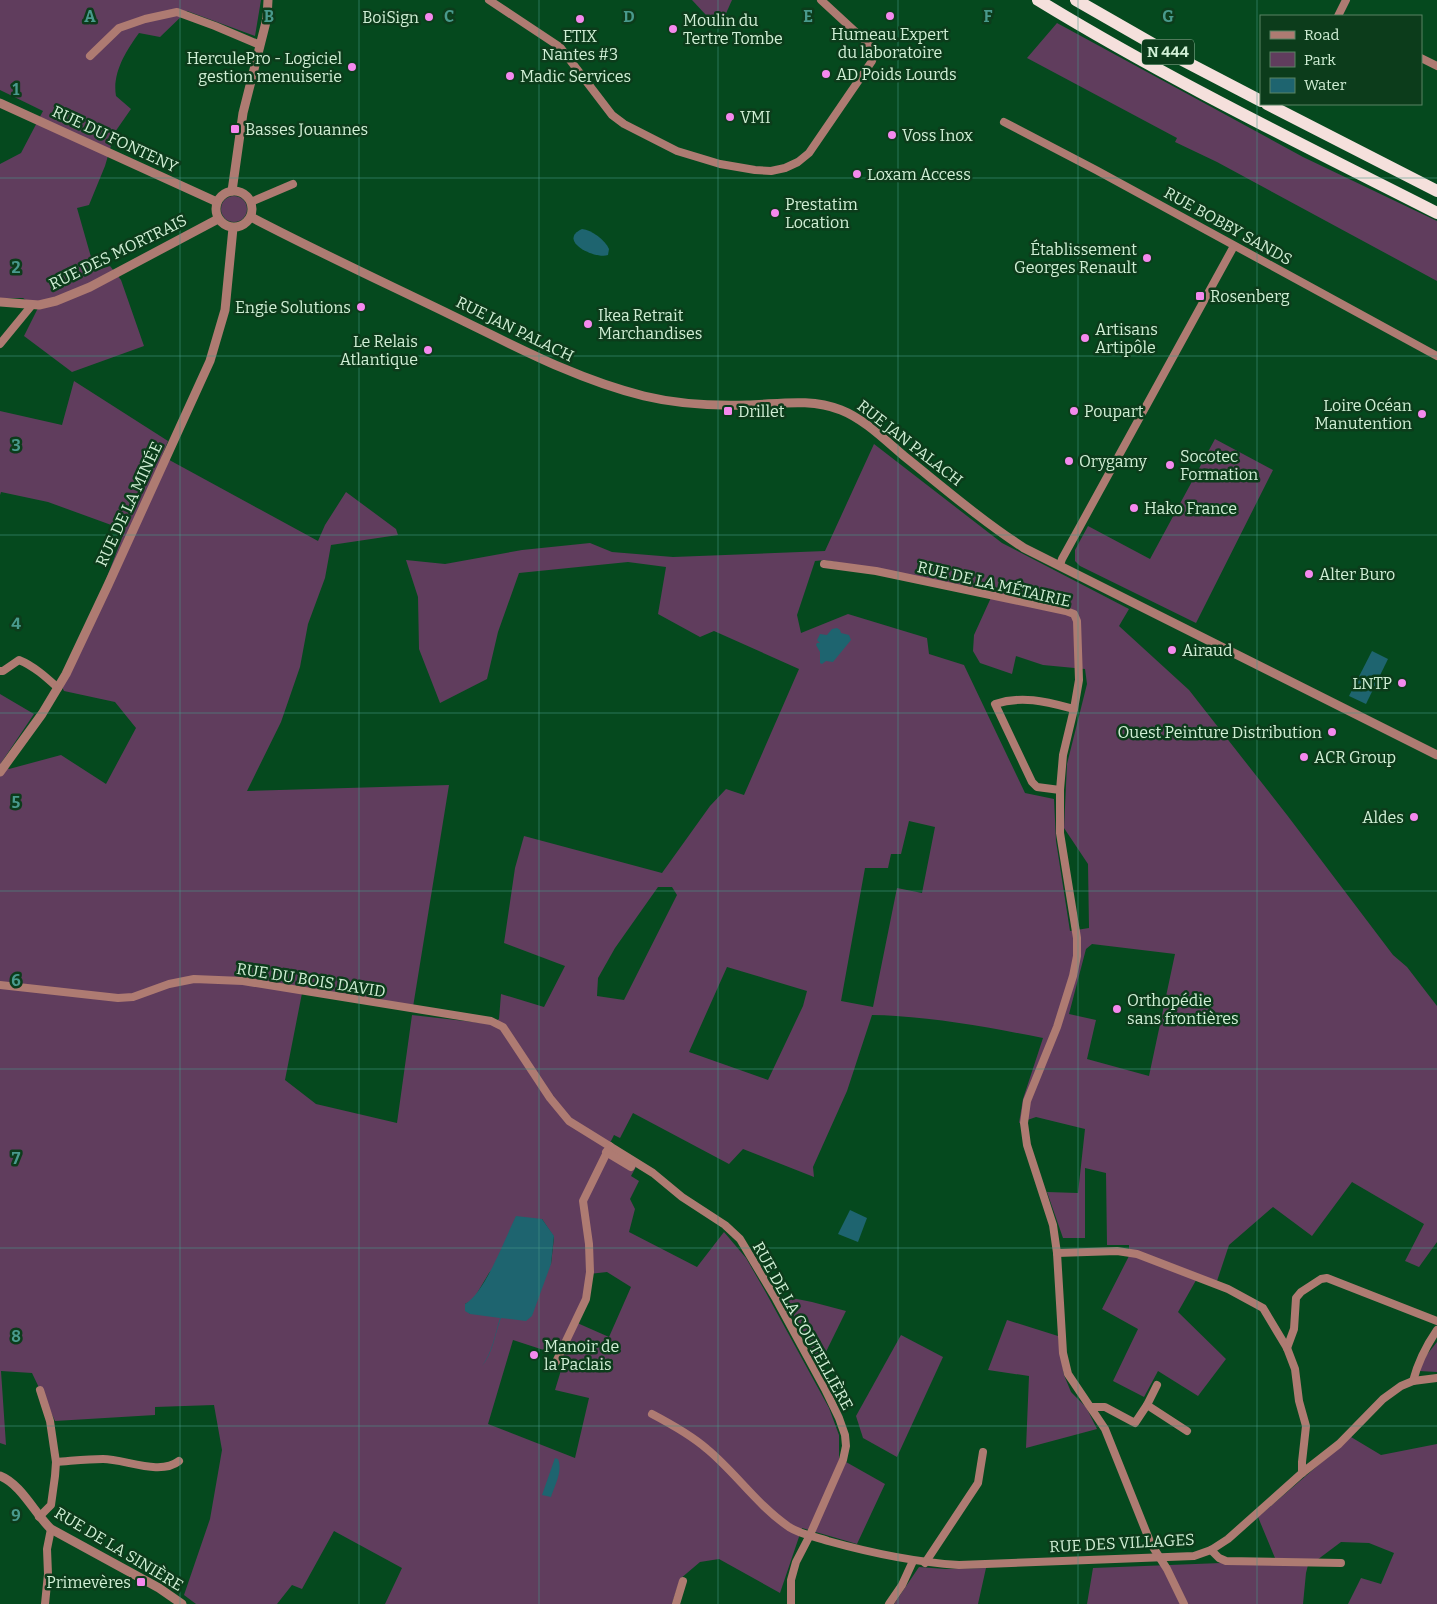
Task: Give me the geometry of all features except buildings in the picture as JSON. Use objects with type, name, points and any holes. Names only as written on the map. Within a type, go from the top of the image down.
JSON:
[{"type":"highway","name":"N 444","points":[[1038,0],[1114,45],[1214,99],[1437,213]]},
{"type":"highway","name":"N 444","points":[[1076,0],[1260,100]]},
{"type":"highway","points":[[1269,105],[1437,191]]},
{"type":"street","points":[[232,191],[243,113],[267,18],[268,0]]},
{"type":"street","points":[[488,0],[560,47],[612,115],[624,124],[695,158],[772,171],[792,165],[809,153],[872,61],[873,48],[821,0]]},
{"type":"street","points":[[501,8],[506,0]]},
{"type":"street","points":[[1338,15],[1346,0]]},
{"type":"street","points":[[90,56],[119,28],[145,19],[177,12],[260,45]]},
{"type":"street","points":[[1422,58],[1437,66]]},
{"type":"street","name":"RUE DU FONTENY","points":[[0,103],[217,202]]},
{"type":"street","name":"RUE BOBBY SANDS","points":[[1004,122],[1096,170],[1437,356]]},
{"type":"street","points":[[251,202],[293,184]]},
{"type":"street","points":[[232,191],[241,192],[251,202],[251,217],[243,225],[233,228],[222,224],[218,219],[215,211],[217,202],[223,194],[232,191]]},
{"type":"street","name":"RUE JAN PALACH","points":[[251,217],[549,363],[610,386],[673,401],[744,405],[801,402],[819,404],[843,411],[878,435],[990,526],[1024,548],[1437,755]]},
{"type":"street","name":"RUE DES MORTRAIS","points":[[0,302],[32,305],[56,301],[90,287],[218,219]]},
{"type":"street","name":"RUE DE LA MINÉE","points":[[0,772],[58,688],[112,577],[210,361],[225,310],[233,228]]},
{"type":"street","points":[[1060,565],[1234,246]]},
{"type":"street","points":[[0,344],[32,305]]},
{"type":"street","name":"RUE DE LA MÉTAIRIE","points":[[824,564],[876,571],[1066,610],[1074,614],[1077,621],[1079,680],[1063,755],[1060,790],[1060,833],[1077,938],[1077,956],[1073,976],[1057,1027],[1027,1101],[1024,1123],[1027,1145],[1053,1225],[1057,1253],[1061,1332],[1068,1374],[1105,1429],[1151,1544],[1184,1604]]},
{"type":"street","points":[[0,671],[3,671],[19,660],[39,672],[58,688]]},
{"type":"street","points":[[1060,790],[1037,787],[1032,782],[995,704],[1002,701],[1035,699],[1074,709]]},
{"type":"street","name":"RUE DU BOIS DAVID","points":[[0,985],[118,998],[132,997],[169,984],[194,980],[243,981],[490,1021],[504,1027],[550,1098],[569,1120]]},
{"type":"street","name":"RUE DE LA COUTELLIÈRE","points":[[569,1120],[608,1149],[653,1174],[682,1197],[725,1225],[740,1239],[777,1301],[839,1418],[845,1435],[846,1446],[843,1460],[796,1562],[791,1580],[791,1604]]},
{"type":"street","points":[[556,1362],[567,1343],[574,1323],[586,1299],[590,1272],[589,1244],[583,1201],[608,1149],[631,1167]]},
{"type":"street","points":[[1057,1253],[1117,1251],[1136,1254],[1228,1289],[1263,1308],[1287,1348],[1295,1369],[1299,1401],[1306,1426],[1302,1473]]},
{"type":"street","points":[[1287,1348],[1294,1329],[1296,1298],[1301,1292],[1320,1279],[1327,1278],[1437,1321]]},
{"type":"street","points":[[1413,1381],[1416,1368],[1427,1344],[1437,1330]]},
{"type":"street","name":"RUE DES VILLAGES","points":[[652,1414],[706,1447],[766,1509],[789,1527],[809,1537],[870,1553],[926,1563],[958,1565],[1160,1558],[1194,1556],[1211,1550],[1228,1539],[1302,1473],[1339,1444],[1383,1399],[1401,1386],[1413,1381],[1437,1378]]},
{"type":"street","points":[[1091,1407],[1105,1407],[1135,1423],[1157,1385]]},
{"type":"street","points":[[39,1517],[51,1505],[56,1476],[56,1462],[50,1422],[40,1390]]},
{"type":"street","points":[[1147,1405],[1187,1431]]},
{"type":"street","points":[[926,1563],[978,1483],[983,1452]]},
{"type":"street","points":[[56,1462],[104,1459],[148,1467],[173,1466],[179,1461]]},
{"type":"street","name":"RUE DE LA SINIÈRE","points":[[0,1476],[17,1488],[39,1517],[51,1529],[159,1588],[182,1604]]},
{"type":"street","points":[[45,1604],[48,1574],[47,1549],[51,1529]]},
{"type":"street","points":[[1211,1550],[1219,1558],[1226,1561],[1341,1563]]},
{"type":"street","points":[[889,1604],[902,1585],[913,1560]]},
{"type":"street","points":[[676,1604],[683,1581]]},
{"type":"green space","points":[[0,0],[261,0],[255,36],[187,11],[160,37],[139,33],[129,47],[118,71],[115,87],[116,96],[131,109],[115,132],[105,166],[89,205],[77,208],[95,271],[110,266],[121,280],[144,346],[72,372],[24,336],[38,308],[23,298],[0,298],[0,164],[21,153],[43,111],[0,90]]},
{"type":"green space","points":[[692,0],[732,0],[719,29]]},
{"type":"green space","points":[[1057,23],[1303,157],[1437,221],[1437,281],[1217,162],[1175,142],[1177,138],[1027,58]]},
{"type":"green space","points":[[234,196],[243,200],[247,209],[243,218],[234,222],[225,218],[221,209],[225,200]]},
{"type":"green space","points":[[74,381],[168,441],[162,456],[318,541],[325,525],[346,492],[396,529],[398,535],[331,545],[325,578],[308,624],[300,667],[281,722],[247,791],[449,785],[413,1007],[303,988],[285,1080],[316,1104],[397,1123],[412,1015],[491,1024],[499,1019],[501,994],[544,1007],[565,966],[504,943],[515,868],[524,836],[662,873],[710,806],[726,789],[744,795],[799,669],[714,631],[700,637],[658,614],[666,567],[628,562],[519,573],[498,632],[487,679],[440,703],[419,649],[418,597],[406,560],[445,564],[522,550],[590,543],[612,552],[673,557],[825,551],[874,444],[1002,543],[1129,609],[1119,626],[1189,690],[1393,955],[1407,967],[1437,1006],[1437,1242],[1419,1267],[1405,1261],[1424,1224],[1352,1182],[1312,1236],[1273,1207],[1229,1245],[1217,1281],[1199,1275],[1178,1312],[1226,1359],[1198,1396],[1158,1371],[1144,1397],[1113,1381],[1138,1329],[1102,1309],[1129,1256],[1129,1245],[1107,1245],[1106,1173],[1085,1168],[1085,1238],[1063,1238],[1047,1192],[1078,1193],[1085,1129],[1036,1117],[1019,1123],[1023,1099],[1043,1038],[936,1020],[872,1015],[847,1091],[813,1167],[814,1177],[743,1149],[729,1164],[633,1113],[620,1138],[614,1135],[606,1151],[636,1167],[631,1176],[639,1181],[630,1199],[635,1209],[629,1232],[697,1267],[724,1232],[746,1258],[829,1408],[839,1435],[839,1458],[885,1484],[857,1544],[802,1528],[780,1593],[719,1559],[700,1562],[680,1579],[672,1604],[385,1604],[402,1568],[334,1531],[302,1589],[292,1585],[277,1604],[196,1604],[184,1595],[210,1519],[222,1450],[214,1405],[155,1407],[155,1415],[55,1421],[32,1373],[1,1371],[6,1445],[0,1443],[0,694],[34,714],[1,763],[9,769],[61,755],[106,784],[136,728],[115,702],[64,691],[59,681],[104,585],[125,530],[48,502],[1,492],[0,495],[0,411],[62,425]],"holes":[[[825,560],[994,591],[974,635],[973,651],[980,663],[1012,674],[1016,656],[1043,665],[1085,669],[1087,684],[1067,764],[1064,828],[1088,864],[1089,928],[1070,931],[1056,841],[1054,799],[1025,793],[964,665],[929,654],[927,638],[848,614],[801,633],[797,615],[815,561]],[[909,821],[935,827],[922,893],[897,888],[873,1007],[841,1001],[865,868],[888,868],[891,854],[901,854]],[[658,887],[672,887],[677,895],[624,1000],[597,996],[598,978],[615,948]],[[1092,944],[1175,954],[1149,1076],[1087,1059],[1096,1020],[1069,1014],[1086,949]],[[727,967],[807,991],[803,1006],[768,1080],[689,1052]],[[542,1219],[554,1237],[551,1264],[476,1314],[470,1314],[465,1304],[473,1300],[489,1273]],[[607,1272],[631,1287],[609,1337],[575,1322],[587,1294],[589,1274]],[[513,1340],[565,1357],[555,1390],[589,1398],[575,1458],[488,1424]]]},
{"type":"green space","points":[[1215,439],[1273,470],[1196,623],[1080,566],[1075,561],[1075,550],[1088,526],[1150,559]]},
{"type":"green space","points":[[782,1296],[846,1311],[820,1364]]},
{"type":"green space","points":[[1007,1320],[1058,1336],[1064,1375],[1071,1392],[1086,1407],[1097,1429],[1026,1448],[1029,1376],[988,1370]]},
{"type":"green space","points":[[901,1335],[943,1357],[897,1457],[863,1438],[856,1416]]},
{"type":"green space","points":[[1437,1342],[1437,1372],[1419,1371],[1425,1357]]},
{"type":"green space","points":[[1351,1437],[1381,1455],[1437,1444],[1437,1604],[1348,1604],[1361,1578],[1381,1584],[1394,1553],[1369,1543],[1341,1542],[1317,1560],[1275,1558],[1258,1517]]},
{"type":"green space","points":[[1221,1563],[1308,1565],[1303,1604],[1087,1604],[1093,1568]]},
{"type":"green space","points":[[919,1567],[945,1569],[986,1568],[978,1604],[894,1604]]},
{"type":"water","points":[[582,229],[594,233],[601,239],[609,249],[608,255],[596,255],[576,244],[575,234]]},
{"type":"water","points":[[837,628],[841,633],[849,635],[851,640],[833,662],[826,661],[822,664],[820,663],[820,652],[816,645],[820,643],[817,640],[820,634],[827,635],[832,629]]},
{"type":"water","points":[[1372,651],[1388,659],[1366,704],[1349,696]]},
{"type":"water","points":[[850,1210],[867,1218],[858,1242],[838,1234]]},
{"type":"water","points":[[516,1216],[542,1219],[554,1236],[551,1264],[532,1316],[526,1321],[501,1318],[491,1349],[500,1318],[470,1314],[465,1311],[465,1304],[480,1289]]},
{"type":"water","points":[[555,1458],[558,1459],[560,1468],[556,1483],[551,1497],[542,1495]]},
{"type":"place","name":"Humeau Expert du laboratoire","points":[[890,16]]},
{"type":"place","name":"BoiSign","points":[[429,17]]},
{"type":"place","name":"ETIX Nantes #3","points":[[580,19]]},
{"type":"place","name":"Moulin du Tertre Tombe","points":[[673,29]]},
{"type":"place","name":"HerculePro - Logiciel gestion menuiserie","points":[[352,67]]},
{"type":"place","name":"AD Poids Lourds","points":[[826,74]]},
{"type":"place","name":"Madic Services","points":[[510,76]]},
{"type":"place","name":"VMI","points":[[730,117]]},
{"type":"place","name":"Basses Jouannes","points":[[235,129]]},
{"type":"place","name":"Voss Inox","points":[[892,135]]},
{"type":"place","name":"Loxam Access","points":[[857,174]]},
{"type":"place","name":"Prestatim Location","points":[[775,213]]},
{"type":"place","name":"Établissement Georges Renault","points":[[1147,258]]},
{"type":"place","name":"Rosenberg","points":[[1200,296]]},
{"type":"place","name":"Engie Solutions","points":[[361,307]]},
{"type":"place","name":"Ikea Retrait Marchandises","points":[[588,324]]},
{"type":"place","name":"Artisans Artipôle","points":[[1085,338]]},
{"type":"place","name":"Le Relais Atlantique","points":[[428,350]]},
{"type":"place","name":"Drillet","points":[[728,411]]},
{"type":"place","name":"Poupart","points":[[1074,411]]},
{"type":"place","name":"Loire Océan Manutention","points":[[1422,414]]},
{"type":"place","name":"Orygamy","points":[[1069,461]]},
{"type":"place","name":"Socotec Formation","points":[[1170,465]]},
{"type":"place","name":"Hako France","points":[[1134,508]]},
{"type":"place","name":"Alter Buro","points":[[1309,574]]},
{"type":"place","name":"Airaud","points":[[1172,650]]},
{"type":"place","name":"LNTP","points":[[1402,683]]},
{"type":"place","name":"Ouest Peinture Distribution","points":[[1332,732]]},
{"type":"place","name":"ACR Group","points":[[1304,757]]},
{"type":"place","name":"Aldes","points":[[1414,817]]},
{"type":"place","name":"Orthopédie sans frontières","points":[[1117,1009]]},
{"type":"place","name":"Manoir de la Paclais","points":[[534,1355]]},
{"type":"place","name":"Primevères","points":[[141,1582]]}]
